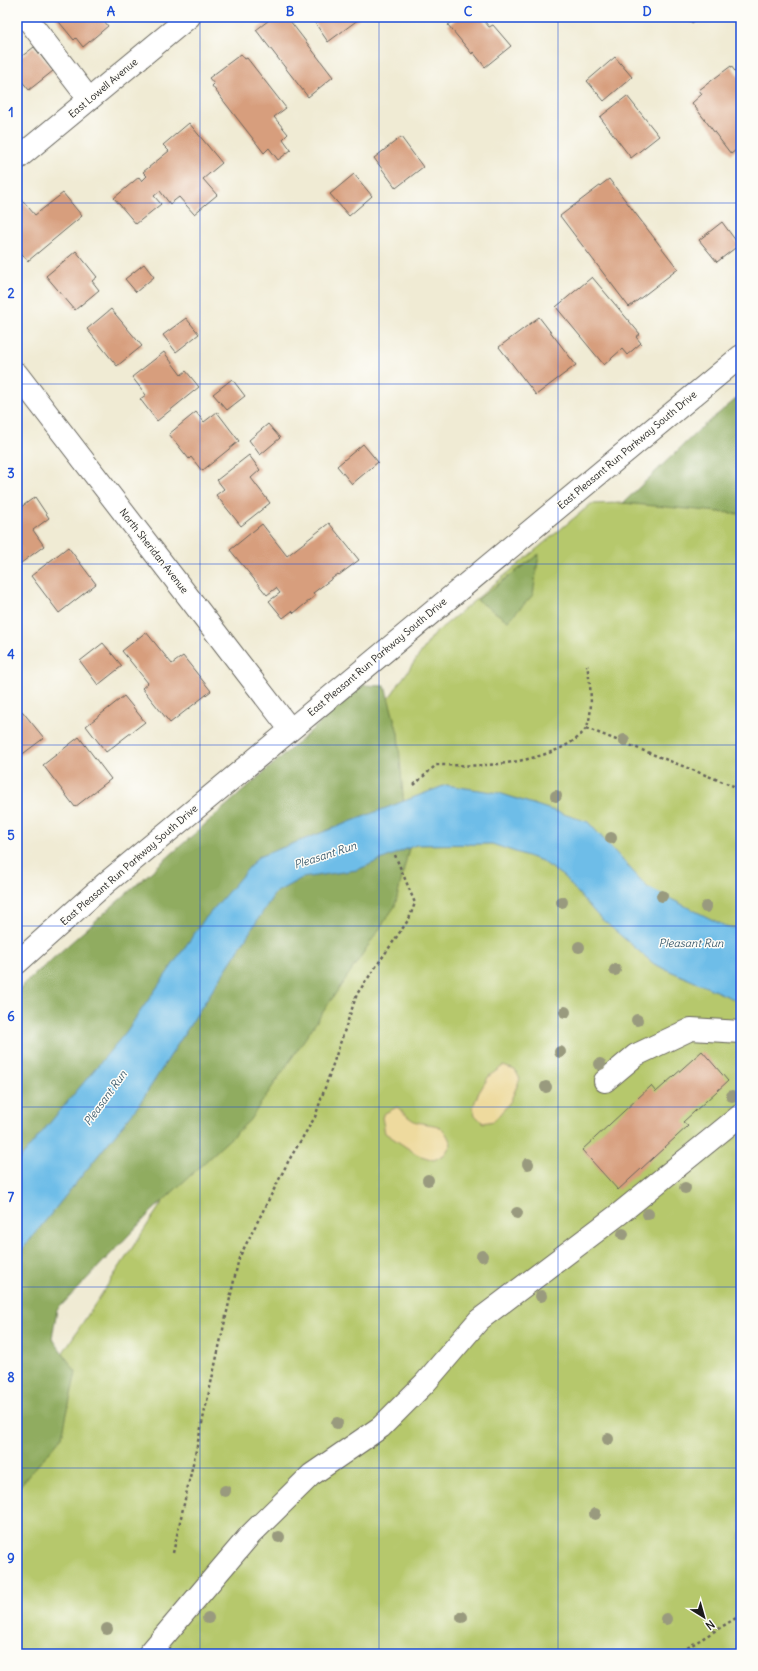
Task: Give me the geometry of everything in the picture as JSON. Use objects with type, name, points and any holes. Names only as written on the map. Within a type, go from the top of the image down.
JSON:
[{"type":"street","points":[[26,17],[89,99]]},
{"type":"street","name":"East Lowell Avenue","points":[[17,159],[189,17]]},
{"type":"street","name":"East Pleasant Run Parkway South Drive","points":[[17,963],[106,882],[741,356]]},
{"type":"street","name":"North Sheridan Avenue","points":[[17,374],[290,729]]},
{"type":"street","points":[[605,1081],[636,1055],[691,1029],[741,1032]]},
{"type":"street","points":[[149,1654],[256,1529],[311,1475],[381,1427],[425,1383],[479,1320],[619,1214],[741,1115]]},
{"type":"path","points":[[414,785],[436,765],[485,765],[539,757],[574,742],[586,728],[591,713],[587,665]]},
{"type":"path","points":[[586,728],[741,790]]},
{"type":"path","points":[[173,1553],[239,1258],[289,1160],[315,1117],[357,994],[409,919],[415,903],[395,855]]},
{"type":"path","points":[[677,1654],[741,1615]]},
{"type":"green space","points":[[741,395],[741,514],[623,503],[702,427]]},
{"type":"green space","points":[[741,499],[741,1654],[17,1654],[17,1422],[269,1041],[358,742],[434,634],[591,504]]},
{"type":"green space","points":[[539,554],[533,595],[508,621],[477,600]]},
{"type":"green space","points":[[363,685],[385,686],[398,733],[404,808],[299,852],[17,1178],[17,995],[24,984]]},
{"type":"green space","points":[[411,840],[395,906],[249,1121],[150,1213],[57,1310],[52,1338],[76,1372],[62,1437],[17,1489],[17,1243],[265,889]]},
{"type":"sand","points":[[503,1066],[515,1070],[520,1079],[510,1102],[494,1121],[483,1123],[475,1115],[473,1107],[478,1094],[489,1076]]},
{"type":"sand","points":[[397,1107],[414,1121],[442,1128],[451,1144],[445,1154],[434,1160],[418,1155],[385,1133],[382,1117],[385,1113]]},
{"type":"water","name":"Pleasant Run","points":[[446,785],[499,793],[588,822],[647,887],[725,926],[741,929],[741,999],[736,1000],[654,964],[598,916],[564,877],[542,861],[492,844],[416,845],[357,870],[302,878],[275,893],[138,1106],[17,1256],[17,1162],[126,1032],[203,921],[258,857]]},
{"type":"building","points":[[55,17],[101,17],[108,26],[83,47],[76,38],[74,40]]},
{"type":"building","points":[[273,17],[287,17],[333,77],[308,97],[256,30]]},
{"type":"building","points":[[311,17],[358,17],[359,19],[328,42]]},
{"type":"building","points":[[459,17],[481,17],[489,27],[493,25],[511,46],[485,67],[448,25]]},
{"type":"building","points":[[687,17],[700,17],[692,23]]},
{"type":"building","points":[[34,47],[53,71],[29,90],[17,75],[17,60]]},
{"type":"building","points":[[241,54],[245,59],[247,58],[286,108],[274,117],[288,134],[283,139],[291,150],[278,160],[269,148],[264,153],[212,86],[214,84],[209,78]]},
{"type":"building","points":[[615,57],[632,77],[604,101],[587,81]]},
{"type":"building","points":[[731,66],[741,79],[741,146],[731,154],[692,103],[702,94],[699,90]]},
{"type":"building","points":[[627,96],[659,136],[631,158],[600,117]]},
{"type":"building","points":[[189,123],[222,163],[203,179],[217,195],[194,214],[179,197],[170,204],[160,191],[154,196],[161,204],[136,224],[114,198],[139,177],[142,181],[147,176],[143,172],[169,151],[163,145]]},
{"type":"building","points":[[401,137],[423,167],[396,188],[374,158]]},
{"type":"building","points":[[354,174],[372,196],[349,216],[330,194]]},
{"type":"building","points":[[609,179],[678,269],[629,307],[560,216]]},
{"type":"building","points":[[63,193],[82,216],[28,261],[17,248],[17,204],[22,200],[35,215]]},
{"type":"building","points":[[722,222],[739,245],[717,262],[699,240]]},
{"type":"building","points":[[76,251],[97,277],[92,281],[99,290],[75,310],[46,276]]},
{"type":"building","points":[[144,264],[154,277],[136,292],[125,279]]},
{"type":"building","points":[[592,277],[640,334],[636,337],[641,343],[627,355],[622,349],[604,365],[556,307]]},
{"type":"building","points":[[111,309],[142,346],[117,366],[87,329]]},
{"type":"building","points":[[539,317],[576,365],[536,395],[499,347]]},
{"type":"building","points":[[186,318],[199,334],[176,352],[163,335]]},
{"type":"building","points":[[164,352],[181,375],[186,371],[199,387],[157,421],[140,399],[146,395],[132,377]]},
{"type":"building","points":[[232,379],[245,396],[227,410],[213,394]]},
{"type":"building","points":[[196,412],[204,422],[217,412],[239,441],[202,471],[191,457],[189,459],[169,434]]},
{"type":"building","points":[[268,424],[280,438],[260,455],[249,440]]},
{"type":"building","points":[[363,444],[378,462],[352,484],[337,466]]},
{"type":"building","points":[[249,455],[260,470],[251,478],[270,503],[241,526],[216,495],[224,489],[217,480]]},
{"type":"building","points":[[35,497],[49,518],[33,530],[44,546],[17,566],[17,510]]},
{"type":"building","points":[[329,523],[359,560],[313,593],[315,596],[294,613],[292,611],[283,618],[269,601],[280,593],[276,588],[267,595],[230,550],[262,524],[287,556]]},
{"type":"building","points":[[68,547],[96,584],[59,613],[31,576]]},
{"type":"building","points":[[146,632],[172,664],[183,656],[211,691],[170,723],[142,688],[148,683],[122,651]]},
{"type":"building","points":[[103,643],[122,666],[98,685],[80,661]]},
{"type":"building","points":[[124,696],[145,722],[106,752],[86,726]]},
{"type":"building","points":[[22,711],[44,738],[20,756],[17,752],[17,715]]},
{"type":"building","points":[[79,737],[111,779],[75,807],[43,765]]},
{"type":"building","points":[[702,1051],[728,1081],[683,1122],[688,1126],[618,1190],[582,1150],[651,1086],[656,1092]]}]
